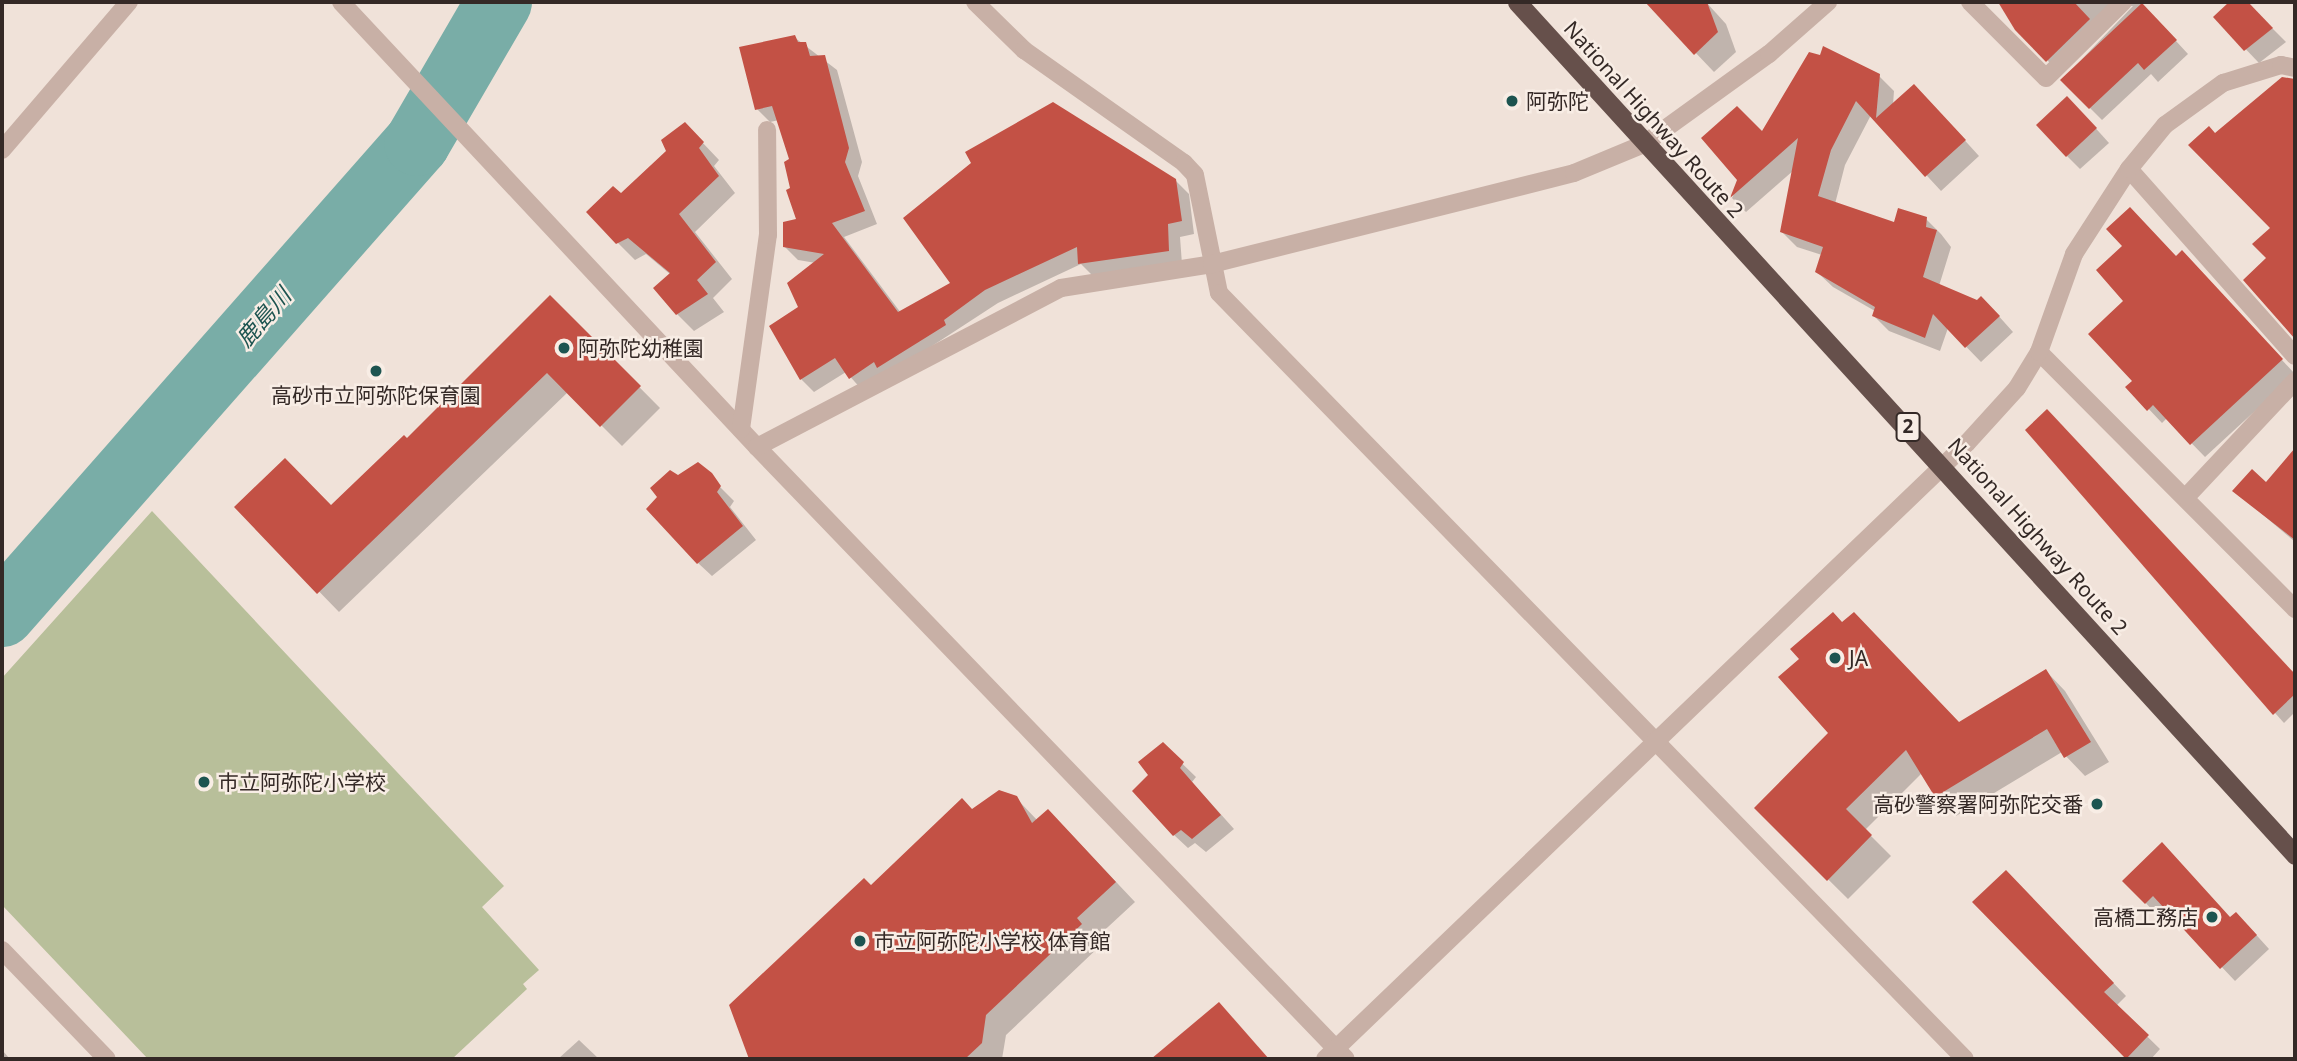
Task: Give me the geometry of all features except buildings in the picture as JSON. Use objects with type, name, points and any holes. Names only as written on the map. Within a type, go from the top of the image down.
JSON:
[{"type":"highway","name":"National Highway Route 2","points":[[1517,2],[2295,855]]},
{"type":"street","points":[[2,150],[130,2]]},
{"type":"street","points":[[341,2],[757,447],[1335,1056],[1657,738],[1942,465],[2017,388],[2039,352],[2074,254],[2129,169],[2165,125],[2223,83],[2281,65],[2295,68]]},
{"type":"street","points":[[975,2],[1024,50],[1195,175],[1219,293],[1622,709],[1657,738],[1965,1059]]},
{"type":"street","points":[[757,447],[1061,288],[1212,264],[1574,173],[1644,144],[1769,54],[1828,2]]},
{"type":"street","points":[[1970,2],[2046,78],[2123,2]]},
{"type":"street","points":[[741,429],[768,235],[767,130]]},
{"type":"street","points":[[2129,169],[2295,356]]},
{"type":"street","points":[[2039,352],[2295,609]]},
{"type":"street","points":[[2186,497],[2295,381]]},
{"type":"street","points":[[2,950],[107,1059]]},
{"type":"green space","name":"市立阿弥陀小学校","points":[[152,511],[504,886],[482,907],[539,970],[523,984],[527,989],[452,1059],[148,1059],[2,905],[2,678]]},
{"type":"waterway","name":"鹿島川","points":[[2,614],[417,143],[499,2]]},
{"type":"place","name":"阿弥陀","points":[[1512,101]]},
{"type":"place","name":"阿弥陀幼稚園","points":[[564,348]]},
{"type":"place","name":"高砂市立阿弥陀保育園","points":[[376,371]]},
{"type":"place","name":"JA","points":[[1835,658]]},
{"type":"place","name":"市立阿弥陀小学校","points":[[204,782]]},
{"type":"place","name":"高砂警察署阿弥陀交番","points":[[2097,804]]},
{"type":"place","name":"高橋工務店","points":[[2212,917]]},
{"type":"place","name":"市立阿弥陀小学校 体育館","points":[[860,941]]}]
